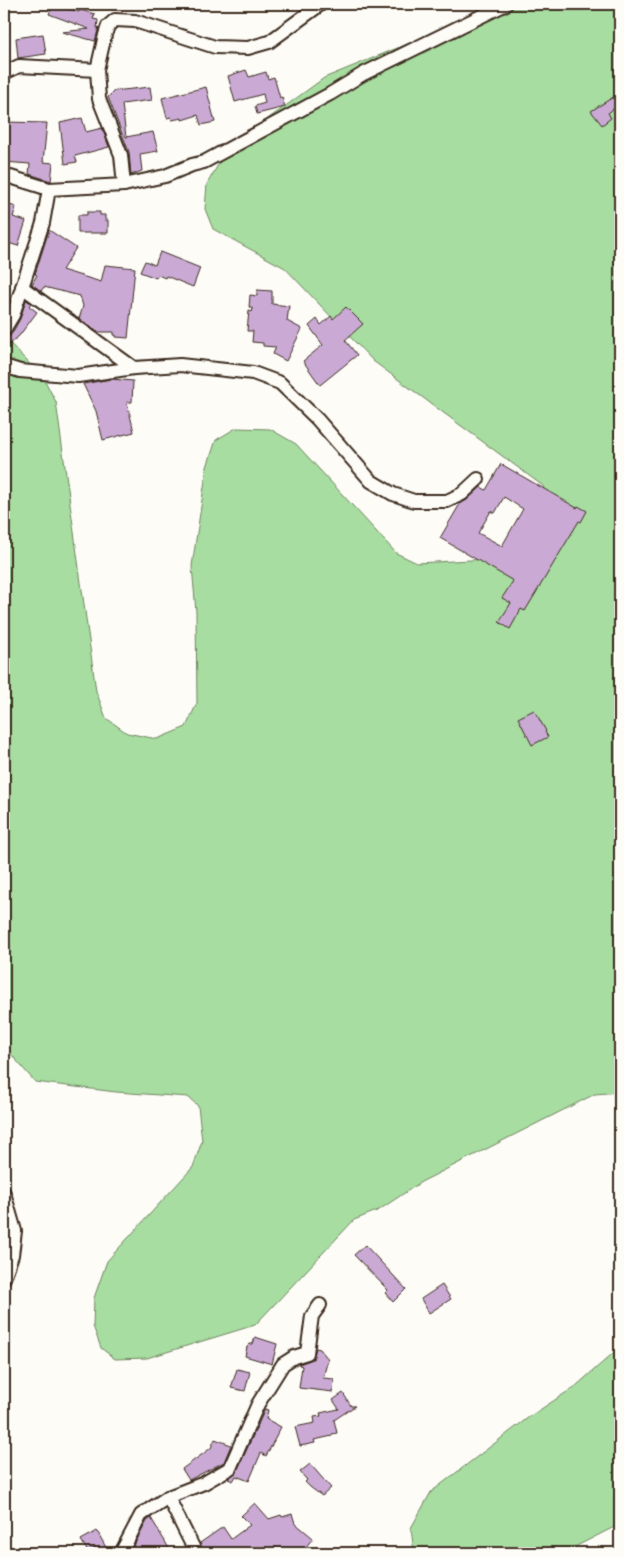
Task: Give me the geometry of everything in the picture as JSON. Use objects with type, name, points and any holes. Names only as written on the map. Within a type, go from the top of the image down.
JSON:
[{"type":"street","points":[[124,185],[121,155],[99,99],[97,70],[108,26],[115,20],[135,21],[215,47],[248,48],[269,42],[321,4]]},
{"type":"street","points":[[4,175],[49,188],[124,185],[165,176],[204,162],[330,94],[363,74],[506,4]]},
{"type":"street","points":[[4,73],[19,66],[97,70]]},
{"type":"street","points":[[4,330],[13,315],[43,223],[49,188]]},
{"type":"street","points":[[22,287],[134,368]]},
{"type":"street","points":[[4,366],[20,371],[78,376],[134,368],[180,365],[253,373],[280,383],[317,419],[371,481],[393,494],[414,501],[447,500],[462,494],[478,479]]},
{"type":"street","points":[[4,1193],[15,1231],[12,1255],[4,1278]]},
{"type":"street","points":[[121,1553],[141,1515],[168,1497],[204,1484],[230,1468],[258,1404],[283,1364],[294,1357],[307,1353],[312,1316],[320,1305]]},
{"type":"street","points":[[168,1497],[196,1553]]},
{"type":"green space","points":[[505,4],[620,4],[620,1092],[595,1094],[421,1182],[379,1210],[354,1220],[255,1325],[147,1358],[115,1359],[101,1348],[93,1326],[94,1298],[107,1261],[193,1167],[202,1141],[198,1106],[188,1097],[116,1092],[35,1082],[4,1046],[4,337],[44,379],[56,402],[96,691],[106,718],[127,733],[157,739],[186,727],[197,703],[196,612],[192,566],[207,467],[216,440],[236,428],[270,429],[296,444],[396,553],[417,563],[488,559],[550,508],[543,486],[373,361],[285,268],[213,229],[205,209],[207,184],[222,158],[269,118],[324,78]]},
{"type":"green space","points":[[620,1347],[620,1524],[563,1553],[414,1553],[411,1528],[431,1492],[529,1417],[576,1386]]},
{"type":"building","points":[[53,4],[79,12],[80,10],[95,14],[93,19],[98,20],[97,28],[99,27],[95,41],[62,32],[89,29],[49,14]]},
{"type":"building","points":[[43,34],[46,54],[18,58],[16,38]]},
{"type":"building","points":[[246,70],[249,77],[266,72],[268,79],[274,77],[280,98],[282,97],[285,107],[257,114],[255,106],[265,103],[263,94],[235,102],[228,76]]},
{"type":"building","points":[[150,87],[152,100],[122,104],[126,137],[153,132],[158,151],[140,154],[142,171],[131,175],[129,152],[108,97],[114,91]]},
{"type":"building","points":[[206,87],[215,122],[201,125],[198,115],[182,120],[182,118],[172,120],[171,117],[167,118],[162,98]]},
{"type":"building","points":[[615,96],[620,104],[608,113],[611,118],[602,125],[591,111]]},
{"type":"building","points":[[82,118],[86,132],[102,128],[109,147],[75,156],[77,162],[65,164],[60,123]]},
{"type":"building","points":[[4,122],[47,123],[43,162],[53,163],[51,181],[29,174],[30,164],[4,162]]},
{"type":"building","points":[[4,203],[16,207],[13,217],[26,221],[18,246],[5,242]]},
{"type":"building","points":[[87,212],[100,212],[100,215],[105,215],[105,220],[108,220],[108,233],[78,233],[78,215],[87,215]]},
{"type":"building","points":[[49,230],[76,248],[62,270],[101,282],[105,265],[135,268],[128,338],[116,337],[114,332],[98,332],[79,319],[83,306],[80,296],[44,287],[41,291],[32,284],[37,275],[35,274]]},
{"type":"building","points":[[160,252],[200,268],[193,287],[166,276],[165,278],[158,275],[156,278],[140,272],[145,261],[155,265]]},
{"type":"building","points":[[257,290],[272,291],[272,304],[289,306],[287,321],[302,329],[286,361],[273,354],[276,347],[263,346],[263,343],[252,342],[253,331],[247,331],[249,311],[252,312],[253,309],[249,307],[250,295],[257,296]]},
{"type":"building","points":[[26,300],[31,303],[29,306],[37,312],[19,336],[4,349],[4,340],[11,335],[20,319]]},
{"type":"building","points":[[346,307],[363,324],[345,340],[357,355],[320,385],[303,361],[323,345],[309,326],[317,319],[321,325],[331,316],[333,319]]},
{"type":"building","points":[[111,379],[133,381],[132,402],[127,402],[134,432],[103,440],[96,411],[83,384]]},
{"type":"building","points":[[501,464],[577,508],[578,506],[587,511],[581,522],[579,521],[525,611],[521,609],[510,629],[499,622],[511,603],[502,598],[513,581],[440,538],[460,504],[481,487],[486,490]],"holes":[[[504,497],[523,509],[502,546],[478,533],[491,511],[495,513]]]},
{"type":"building","points":[[534,710],[548,737],[532,745],[518,718]]},
{"type":"building","points":[[365,1245],[406,1289],[393,1302],[385,1293],[388,1290],[354,1255]]},
{"type":"building","points":[[442,1285],[451,1299],[429,1313],[421,1299]]},
{"type":"building","points":[[255,1337],[277,1344],[272,1364],[245,1356],[247,1347],[253,1344]]},
{"type":"building","points":[[316,1348],[320,1349],[328,1359],[323,1378],[334,1379],[333,1392],[299,1388],[302,1366],[299,1364],[313,1359]]},
{"type":"building","points":[[237,1369],[250,1372],[245,1391],[231,1388]]},
{"type":"building","points":[[343,1393],[351,1406],[355,1406],[334,1420],[337,1433],[314,1440],[315,1443],[300,1446],[295,1427],[315,1423],[314,1417],[321,1416],[320,1413],[339,1409],[333,1400]]},
{"type":"building","points":[[265,1409],[268,1410],[266,1419],[281,1427],[266,1456],[261,1453],[249,1481],[236,1476],[233,1481],[228,1479],[237,1471]]},
{"type":"building","points":[[215,1439],[231,1445],[224,1462],[189,1480],[182,1469],[211,1448]]},
{"type":"building","points":[[310,1464],[331,1488],[322,1496],[305,1482],[307,1480],[300,1472]]},
{"type":"building","points":[[255,1503],[269,1519],[292,1514],[295,1523],[313,1538],[301,1553],[204,1553],[200,1543],[223,1527],[231,1539],[250,1525],[241,1516]]},
{"type":"building","points":[[151,1518],[170,1550],[164,1553],[130,1553],[147,1521]]},
{"type":"building","points":[[97,1531],[109,1553],[97,1553],[94,1548],[88,1552],[81,1540]]}]
